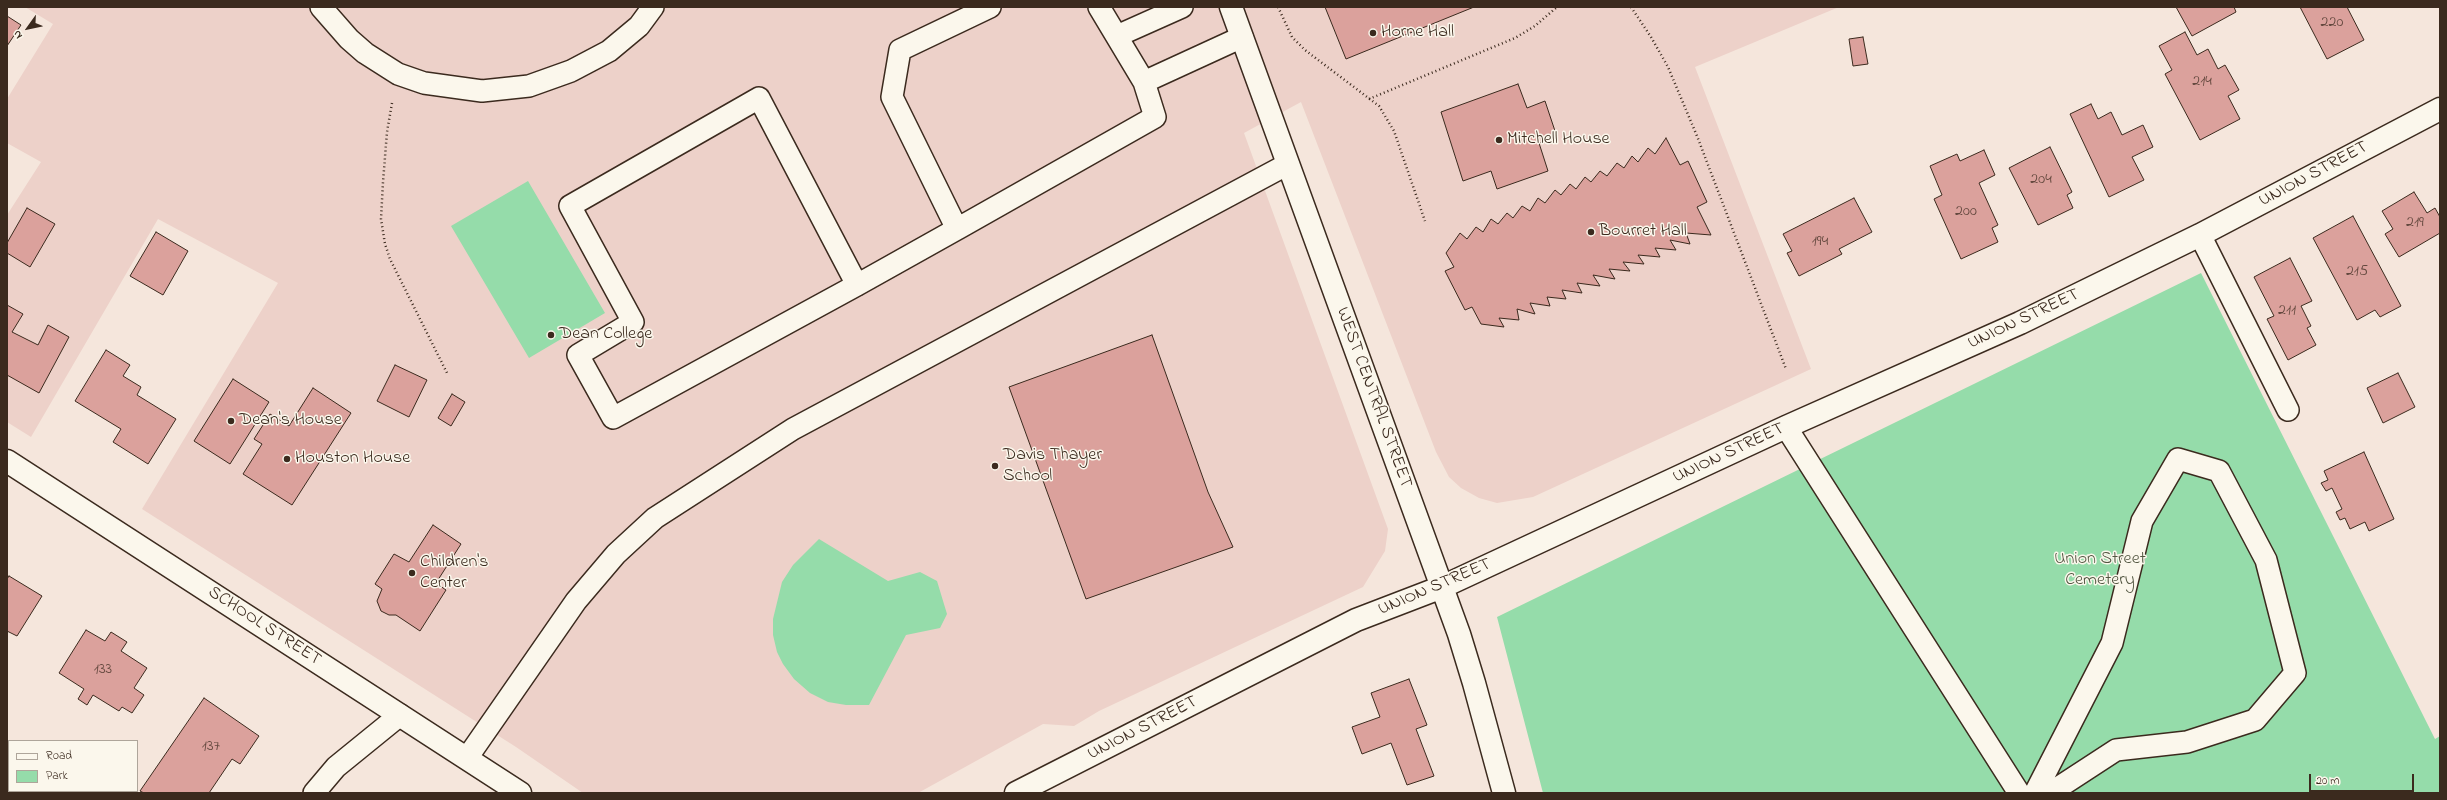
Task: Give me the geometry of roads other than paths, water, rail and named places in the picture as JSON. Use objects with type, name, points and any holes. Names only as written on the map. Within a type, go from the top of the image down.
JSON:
[{"type":"main road","name":"WEST CENTRAL STREET","points":[[1231,7],[1442,587],[1474,683],[1504,793]]},
{"type":"main road","name":"UNION STREET","points":[[1016,793],[1356,620],[1442,587],[1786,427],[2020,323],[2200,235],[2440,109]]},
{"type":"main road","name":"SCHOOL STREET","points":[[7,461],[520,793]]},
{"type":"lane","points":[[321,7],[349,39],[365,53],[398,74],[424,83],[482,91],[529,86],[571,71],[609,51],[639,26],[653,7]]},
{"type":"lane","points":[[957,229],[892,97],[900,50],[990,7]]},
{"type":"lane","points":[[857,285],[759,98],[570,206],[633,322],[578,355],[613,418],[857,285],[1155,117],[1144,82],[1099,7]]},
{"type":"lane","points":[[1117,36],[1182,7]]},
{"type":"lane","points":[[1144,82],[1242,37]]},
{"type":"lane","points":[[467,758],[576,600],[616,554],[655,518],[793,429],[1288,164]]},
{"type":"lane","points":[[2200,235],[2288,410]]},
{"type":"lane","points":[[1786,427],[2019,793]]},
{"type":"lane","points":[[2035,793],[2112,644],[2142,521],[2178,459],[2219,471],[2266,560],[2295,673],[2255,720],[2187,742],[2116,750],[2050,793]]},
{"type":"lane","points":[[314,793],[336,767],[400,715]]},
{"type":"place","name":"Horne Hall","points":[[1373,33]]},
{"type":"place","name":"Mitchell House","points":[[1499,140]]},
{"type":"place","name":"Bourret Hall","points":[[1591,232]]},
{"type":"place","name":"Dean College","points":[[551,335]]},
{"type":"place","name":"Dean's House","points":[[231,421]]},
{"type":"place","name":"Houston House","points":[[287,459]]},
{"type":"place","name":"Davis Thayer School","points":[[995,466]]},
{"type":"place","name":"Children's Center","points":[[412,573]]},
{"type":"park label","name":"Union Street Cemetery","points":[[2100,570]]}]
